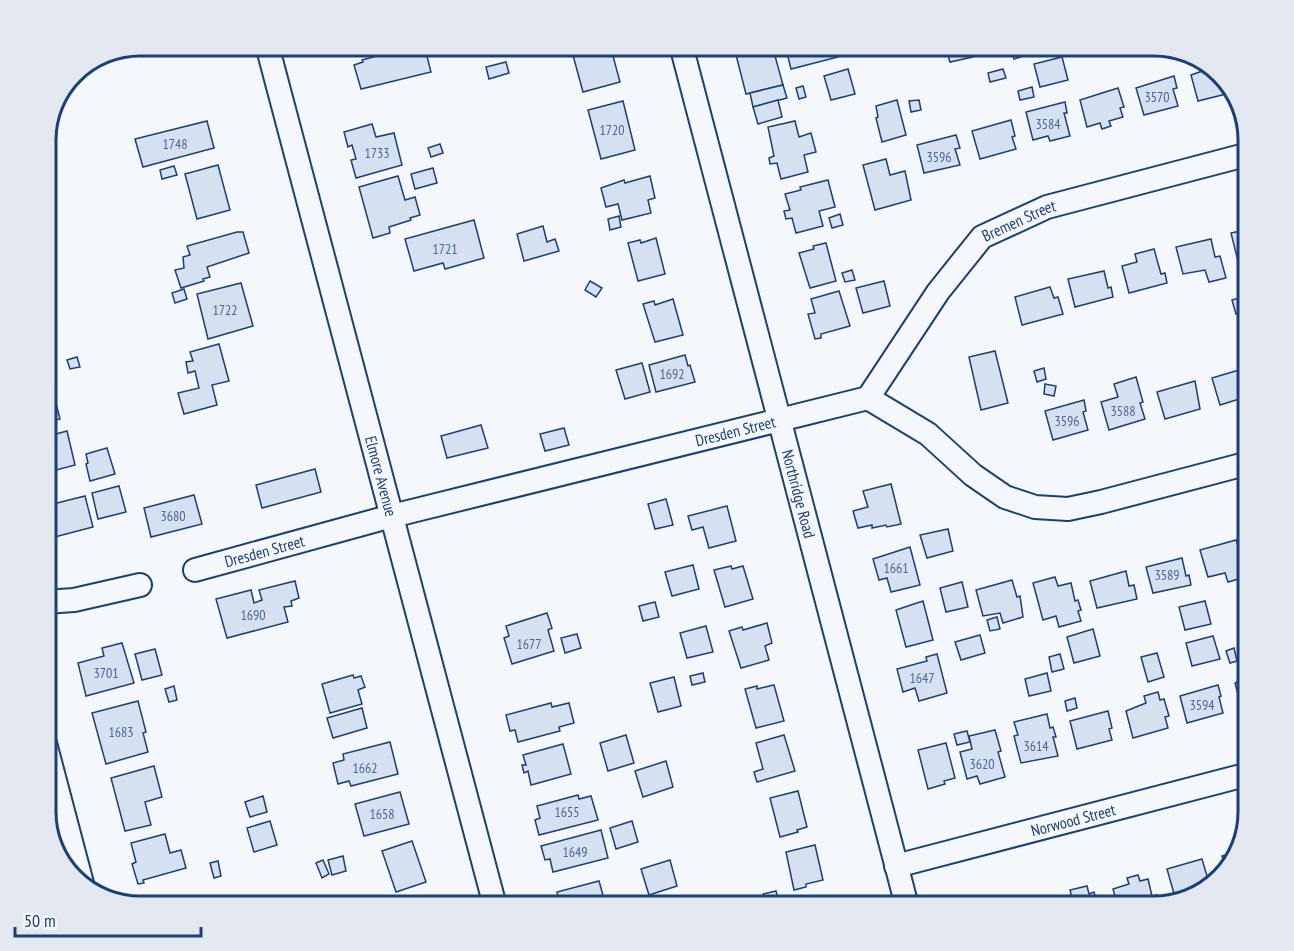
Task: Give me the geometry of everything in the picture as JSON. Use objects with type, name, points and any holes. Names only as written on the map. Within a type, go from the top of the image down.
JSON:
[{"type":"street","name":"Elmore Avenue","points":[[270,56],[492,896]]},
{"type":"street","name":"Northridge Road","points":[[684,56],[904,896]]},
{"type":"street","name":"Bremen Street","points":[[868,398],[938,292],[982,237],[1047,207],[1238,157]]},
{"type":"street","name":"Dresden Street","points":[[195,570],[392,516],[868,398]]},
{"type":"street","points":[[868,398],[928,434],[974,475],[1005,497],[1035,507],[1068,509],[1238,466]]},
{"type":"street","points":[[56,601],[74,600],[141,585]]},
{"type":"street","name":"Norwood Street","points":[[896,867],[1238,777]]},
{"type":"street","points":[[56,785],[78,869]]},
{"type":"building","points":[[377,56],[427,56],[431,72],[361,89],[354,65],[363,62],[362,60]]},
{"type":"building","points":[[573,56],[613,56],[620,82],[583,92]]},
{"type":"building","points":[[736,56],[775,56],[783,85],[746,94]]},
{"type":"building","points":[[788,56],[838,56],[838,57],[791,69]]},
{"type":"building","points":[[948,56],[973,57],[950,62]]},
{"type":"building","points":[[1062,57],[1068,80],[1040,87],[1034,64]]},
{"type":"building","points":[[506,62],[509,73],[489,79],[486,67]]},
{"type":"building","points":[[848,69],[855,94],[831,100],[824,76]]},
{"type":"building","points":[[1003,69],[1006,78],[990,82],[988,73]]},
{"type":"building","points":[[1203,71],[1214,80],[1225,94],[1198,101],[1191,75]]},
{"type":"building","points":[[1174,76],[1177,88],[1173,89],[1178,106],[1144,115],[1136,88]]},
{"type":"building","points":[[783,85],[787,98],[753,107],[750,93]]},
{"type":"building","points":[[803,86],[806,97],[799,99],[796,88]]},
{"type":"building","points":[[1032,87],[1034,97],[1020,100],[1018,91]]},
{"type":"building","points":[[1118,88],[1124,107],[1120,108],[1123,117],[1109,121],[1111,126],[1102,129],[1100,123],[1087,127],[1080,100]]},
{"type":"building","points":[[778,100],[782,117],[758,124],[753,107]]},
{"type":"building","points":[[897,100],[906,135],[882,142],[876,118],[878,117],[876,106]]},
{"type":"building","points":[[919,100],[921,110],[911,112],[909,101]]},
{"type":"building","points":[[623,101],[635,150],[601,159],[588,110]]},
{"type":"building","points":[[1065,102],[1067,113],[1064,113],[1070,136],[1050,141],[1048,136],[1033,140],[1026,112]]},
{"type":"building","points":[[1011,120],[1015,136],[1012,137],[1016,149],[980,159],[972,131]]},
{"type":"building","points":[[207,121],[214,148],[143,167],[135,139]]},
{"type":"building","points":[[795,121],[799,137],[811,133],[816,152],[804,155],[808,172],[781,179],[777,163],[770,164],[769,158],[774,156],[768,127]]},
{"type":"building","points":[[372,124],[376,137],[394,133],[402,165],[356,178],[351,160],[356,159],[352,145],[348,147],[344,132]]},
{"type":"building","points":[[956,135],[960,148],[955,149],[960,165],[924,173],[917,145]]},
{"type":"building","points":[[440,144],[443,153],[431,157],[428,148]]},
{"type":"building","points":[[886,159],[890,175],[905,171],[911,200],[875,210],[863,165]]},
{"type":"building","points":[[218,165],[230,210],[197,219],[185,174]]},
{"type":"building","points":[[174,166],[177,175],[162,179],[160,170]]},
{"type":"building","points":[[433,168],[437,183],[415,189],[411,174]]},
{"type":"building","points":[[398,176],[405,200],[415,197],[420,215],[389,227],[390,233],[373,238],[359,187]]},
{"type":"building","points":[[650,176],[655,198],[648,200],[651,213],[622,220],[618,204],[606,207],[601,188],[624,180],[625,183]]},
{"type":"building","points":[[828,180],[835,207],[819,211],[823,226],[796,233],[792,218],[786,219],[784,211],[790,210],[785,194],[801,190],[800,187]]},
{"type":"building","points":[[840,214],[843,225],[832,228],[829,218]]},
{"type":"building","points":[[619,216],[621,227],[610,230],[608,219]]},
{"type":"building","points":[[474,220],[484,258],[445,269],[443,263],[414,271],[405,239]]},
{"type":"building","points":[[543,226],[547,242],[555,239],[559,251],[524,261],[517,234]]},
{"type":"building","points":[[1238,231],[1238,261],[1231,233]]},
{"type":"building","points":[[243,232],[249,253],[207,267],[210,277],[181,288],[175,270],[184,268],[183,257],[190,255],[187,246]]},
{"type":"building","points":[[656,238],[665,274],[638,281],[628,243],[640,240],[641,243]]},
{"type":"building","points":[[1211,239],[1215,257],[1220,256],[1226,278],[1209,282],[1205,270],[1183,274],[1176,247]]},
{"type":"building","points":[[826,243],[836,281],[810,288],[799,253]]},
{"type":"building","points":[[1154,249],[1161,274],[1165,273],[1167,283],[1129,293],[1122,266],[1137,262],[1135,254]]},
{"type":"building","points":[[852,270],[855,280],[845,282],[842,273]]},
{"type":"building","points":[[1104,271],[1113,297],[1075,307],[1068,279]]},
{"type":"building","points":[[590,281],[602,288],[596,297],[585,290]]},
{"type":"building","points":[[884,281],[890,306],[863,313],[856,288]]},
{"type":"building","points":[[241,283],[253,326],[208,339],[197,294]]},
{"type":"building","points":[[1050,287],[1054,298],[1058,297],[1063,314],[1022,325],[1015,297]]},
{"type":"building","points":[[184,289],[187,299],[175,303],[172,293]]},
{"type":"building","points":[[839,291],[850,326],[821,334],[821,338],[815,339],[808,314],[815,313],[811,299]]},
{"type":"building","points":[[1238,298],[1238,313],[1236,314],[1232,300]]},
{"type":"building","points":[[673,299],[683,335],[655,342],[643,304],[654,301],[655,305]]},
{"type":"building","points":[[219,344],[229,381],[212,385],[217,405],[184,414],[178,393],[199,388],[195,371],[188,373],[186,362],[193,361],[190,352]]},
{"type":"building","points":[[995,351],[1008,403],[981,410],[969,357]]},
{"type":"building","points":[[685,355],[695,382],[656,392],[649,365]]},
{"type":"building","points":[[77,357],[80,367],[70,369],[67,360]]},
{"type":"building","points":[[642,363],[650,392],[625,399],[616,370]]},
{"type":"building","points":[[1044,368],[1046,379],[1037,382],[1034,371]]},
{"type":"building","points":[[1238,370],[1238,399],[1220,405],[1212,378]]},
{"type":"building","points":[[1136,377],[1145,419],[1109,430],[1101,402],[1118,397],[1114,384]]},
{"type":"building","points":[[1195,381],[1200,409],[1165,419],[1157,392]]},
{"type":"building","points":[[1045,384],[1056,386],[1054,396],[1044,394]]},
{"type":"building","points":[[1084,400],[1086,411],[1083,412],[1088,430],[1053,440],[1045,411]]},
{"type":"building","points":[[56,403],[60,419],[56,420]]},
{"type":"building","points":[[481,425],[488,448],[447,458],[441,436]]},
{"type":"building","points":[[564,428],[569,445],[545,451],[540,434]]},
{"type":"building","points":[[67,431],[75,465],[56,470],[56,434]]},
{"type":"building","points":[[107,448],[115,474],[90,481],[86,454]]},
{"type":"building","points":[[315,469],[321,492],[262,508],[256,485]]},
{"type":"building","points":[[891,484],[901,524],[858,528],[853,511],[868,507],[863,491]]},
{"type":"building","points":[[119,486],[126,512],[98,519],[92,493]]},
{"type":"building","points":[[194,495],[202,524],[151,537],[144,508]]},
{"type":"building","points":[[85,496],[93,527],[56,537],[56,503]]},
{"type":"building","points":[[666,499],[673,525],[655,529],[648,504]]},
{"type":"building","points":[[727,506],[736,541],[709,548],[703,527],[692,530],[688,516]]},
{"type":"building","points":[[948,529],[953,551],[927,558],[920,535]]},
{"type":"building","points":[[1236,540],[1238,579],[1228,582],[1225,573],[1208,577],[1200,550]]},
{"type":"building","points":[[910,547],[920,585],[891,592],[887,578],[879,580],[873,559]]},
{"type":"building","points":[[1182,558],[1186,576],[1189,575],[1191,585],[1153,593],[1146,567]]},
{"type":"building","points":[[693,565],[699,589],[672,596],[665,572]]},
{"type":"building","points":[[731,566],[732,569],[743,566],[753,599],[725,607],[714,570]]},
{"type":"building","points":[[1126,571],[1129,586],[1134,585],[1137,599],[1097,608],[1090,581]]},
{"type":"building","points":[[1055,577],[1058,586],[1071,583],[1075,601],[1078,600],[1081,610],[1078,611],[1081,621],[1059,627],[1056,616],[1043,620],[1033,583]]},
{"type":"building","points":[[1012,580],[1017,597],[1020,596],[1023,617],[1003,623],[1000,613],[983,616],[976,590]]},
{"type":"building","points":[[295,581],[299,598],[291,601],[292,606],[284,607],[288,622],[227,638],[216,599],[251,590],[254,603],[262,600],[259,590]]},
{"type":"building","points":[[962,582],[968,607],[946,612],[940,588]]},
{"type":"building","points":[[923,601],[933,640],[906,647],[896,610]]},
{"type":"building","points":[[1205,601],[1211,624],[1185,630],[1179,607]]},
{"type":"building","points":[[655,602],[659,617],[643,621],[639,606]]},
{"type":"building","points":[[547,613],[552,628],[548,630],[554,651],[512,664],[504,638],[509,636],[506,626]]},
{"type":"building","points":[[997,617],[1000,629],[990,631],[987,620]]},
{"type":"building","points":[[767,623],[772,643],[765,646],[769,660],[741,668],[729,631],[742,627],[743,630]]},
{"type":"building","points":[[706,626],[713,652],[687,658],[680,633]]},
{"type":"building","points":[[1093,629],[1100,656],[1074,663],[1067,637]]},
{"type":"building","points":[[577,634],[581,648],[565,653],[561,638]]},
{"type":"building","points":[[980,635],[985,653],[961,660],[955,642]]},
{"type":"building","points":[[1213,636],[1220,659],[1192,666],[1186,643]]},
{"type":"building","points":[[122,643],[134,683],[86,696],[78,663],[104,656],[102,648]]},
{"type":"building","points":[[1234,648],[1237,661],[1230,663],[1226,651]]},
{"type":"building","points":[[155,649],[162,675],[142,680],[135,654]]},
{"type":"building","points":[[1157,653],[1164,677],[1148,682],[1141,657]]},
{"type":"building","points":[[937,654],[947,693],[919,701],[915,688],[903,692],[897,669],[927,661],[926,657]]},
{"type":"building","points":[[1060,654],[1064,669],[1052,672],[1049,657]]},
{"type":"building","points":[[703,673],[705,682],[692,685],[690,676]]},
{"type":"building","points":[[1047,673],[1051,691],[1029,696],[1025,679]]},
{"type":"building","points":[[353,675],[354,678],[361,676],[365,687],[358,690],[362,704],[330,713],[322,684]]},
{"type":"building","points":[[674,677],[681,706],[658,712],[650,683]]},
{"type":"building","points":[[774,685],[784,721],[756,728],[745,689]]},
{"type":"building","points":[[1218,685],[1223,713],[1187,723],[1180,696]]},
{"type":"building","points":[[174,686],[177,700],[169,702],[165,689]]},
{"type":"building","points":[[1158,692],[1160,700],[1164,699],[1169,716],[1165,717],[1168,728],[1133,738],[1126,711],[1146,703],[1144,696]]},
{"type":"building","points":[[1075,698],[1077,708],[1067,711],[1065,701]]},
{"type":"building","points":[[138,701],[146,732],[143,733],[148,752],[106,764],[92,713]]},
{"type":"building","points":[[551,703],[552,707],[569,703],[574,723],[559,727],[560,731],[518,742],[515,730],[510,731],[506,715]]},
{"type":"building","points":[[362,708],[367,728],[333,738],[327,718]]},
{"type":"building","points":[[1108,711],[1112,740],[1077,749],[1070,721]]},
{"type":"building","points":[[1047,714],[1050,728],[1053,727],[1056,737],[1053,737],[1058,756],[1021,763],[1014,736],[1018,735],[1014,722]]},
{"type":"building","points":[[995,730],[1005,777],[980,784],[977,776],[967,779],[960,752],[972,749],[969,736]]},
{"type":"building","points":[[967,731],[970,742],[957,745],[954,734]]},
{"type":"building","points":[[626,735],[634,763],[608,771],[600,743]]},
{"type":"building","points":[[784,735],[795,771],[757,782],[754,772],[763,769],[756,743]]},
{"type":"building","points":[[390,742],[398,774],[351,786],[349,781],[338,784],[333,763],[344,760],[343,754]]},
{"type":"building","points":[[946,743],[955,778],[928,789],[918,750]]},
{"type":"building","points":[[563,744],[571,774],[531,785],[528,771],[524,773],[522,765],[526,765],[523,755]]},
{"type":"building","points":[[666,761],[673,787],[643,797],[635,771]]},
{"type":"building","points":[[154,766],[162,797],[145,802],[151,825],[125,831],[111,778]]},
{"type":"building","points":[[798,791],[807,827],[780,837],[770,798]]},
{"type":"building","points":[[400,792],[409,824],[364,836],[355,804]]},
{"type":"building","points":[[578,795],[579,799],[591,796],[598,820],[539,835],[535,820],[540,818],[537,806]]},
{"type":"building","points":[[263,796],[267,812],[250,817],[245,802]]},
{"type":"building","points":[[270,821],[277,845],[254,852],[247,828]]},
{"type":"building","points":[[632,821],[638,842],[616,849],[610,828]]},
{"type":"building","points":[[601,830],[608,858],[553,872],[550,859],[545,860],[541,846]]},
{"type":"building","points":[[165,834],[170,853],[181,850],[186,868],[143,880],[144,883],[138,884],[132,864],[136,862],[131,843]]},
{"type":"building","points":[[412,841],[426,882],[396,892],[382,851]]},
{"type":"building","points":[[815,845],[823,880],[794,890],[786,852]]},
{"type":"building","points":[[343,856],[346,871],[332,875],[328,860]]},
{"type":"building","points":[[1202,859],[1207,876],[1209,875],[1192,887],[1174,893],[1167,869]]},
{"type":"building","points":[[323,860],[329,874],[322,878],[316,863]]},
{"type":"building","points":[[670,860],[677,886],[649,895],[641,869]]},
{"type":"building","points":[[218,861],[221,876],[214,878],[210,863]]},
{"type":"building","points":[[1138,875],[1140,881],[1148,879],[1152,896],[1115,896],[1113,889],[1129,884],[1127,878]]},
{"type":"building","points":[[599,881],[603,896],[558,896],[557,892]]},
{"type":"building","points":[[1087,886],[1089,894],[1094,892],[1095,896],[1072,896],[1070,890]]},
{"type":"building","points":[[776,891],[777,896],[763,896],[763,894]]}]
